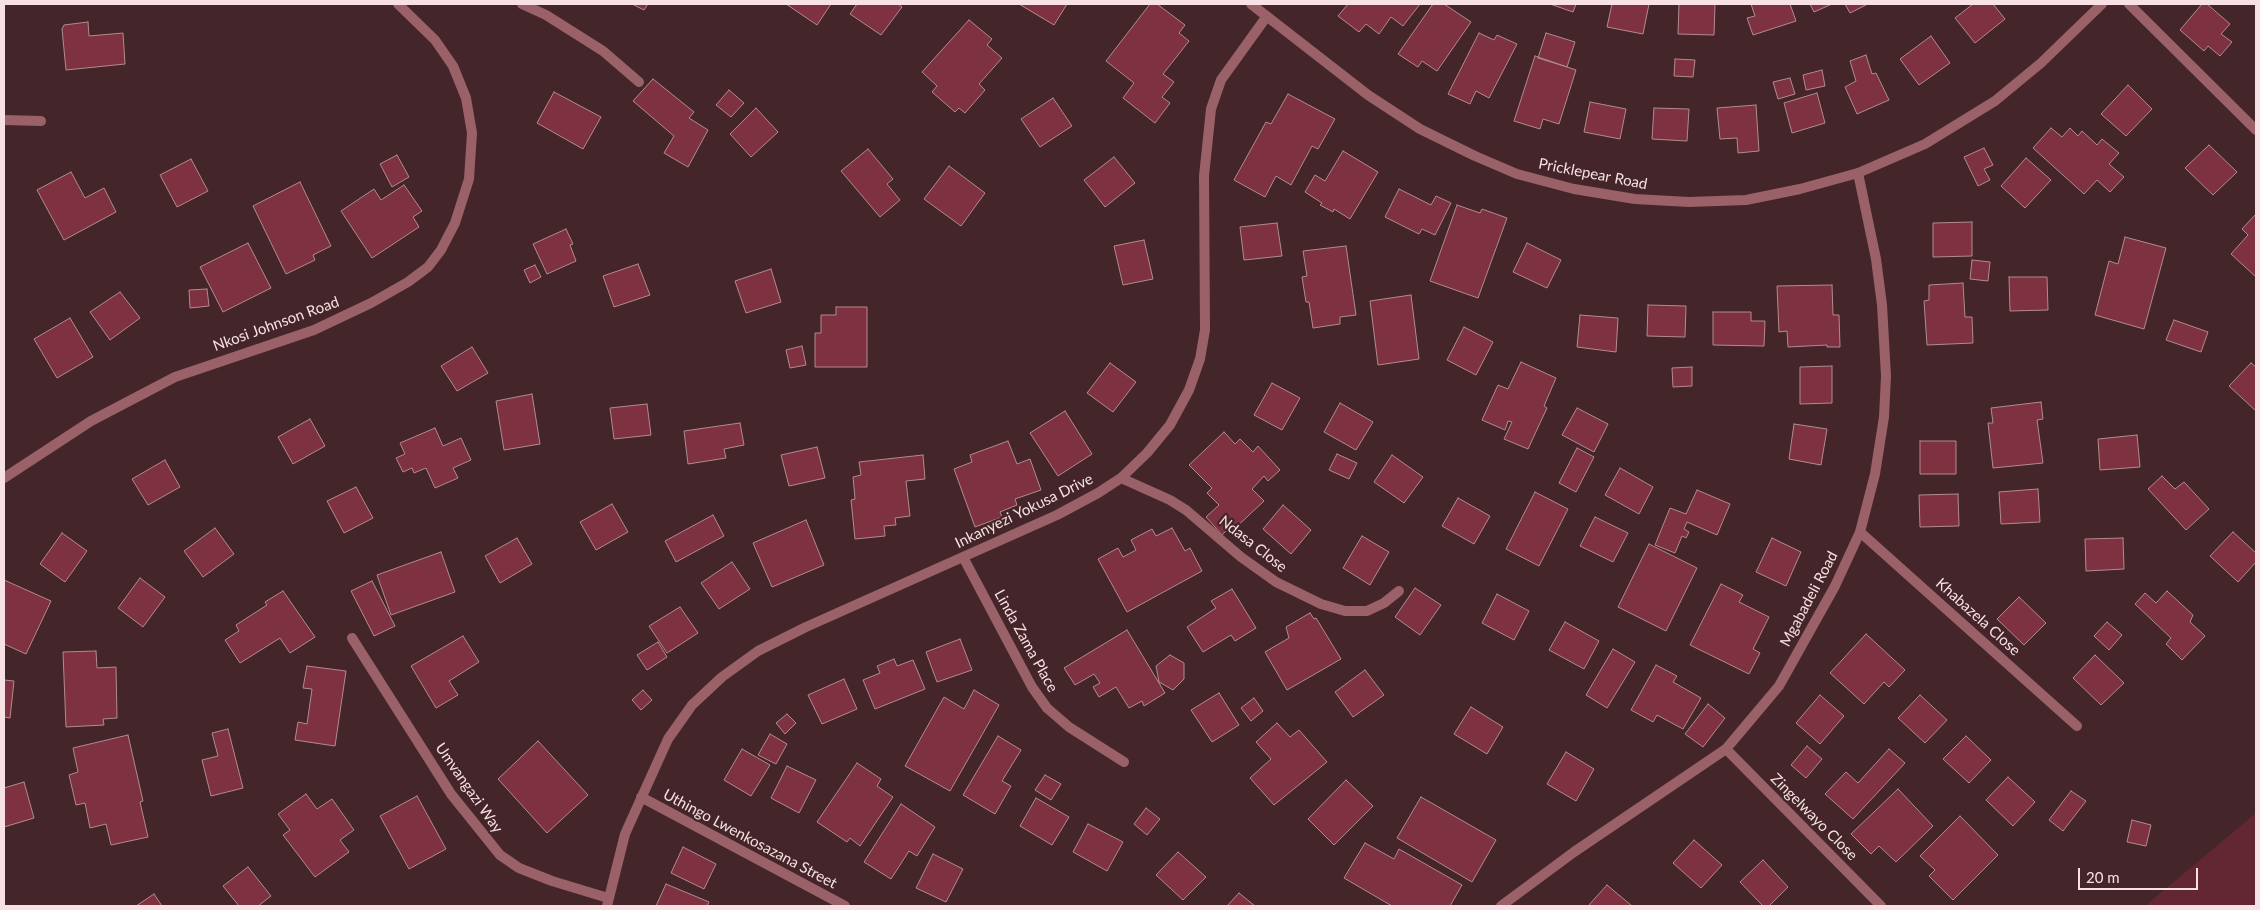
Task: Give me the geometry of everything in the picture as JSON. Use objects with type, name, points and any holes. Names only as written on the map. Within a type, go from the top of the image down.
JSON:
[{"type":"street","name":"Nkosi Johnson Road","points":[[4,478],[92,421],[175,377],[314,330],[371,303],[408,282],[428,267],[441,250],[455,223],[469,179],[472,133],[466,98],[453,66],[435,40],[398,4]]},
{"type":"street","points":[[522,4],[546,15],[604,51],[639,82]]},
{"type":"street","name":"Pricklepear Road","points":[[1251,4],[1368,95],[1420,129],[1475,156],[1527,176],[1574,189],[1635,199],[1689,202],[1746,200],[1800,189],[1858,173],[1925,144],[1995,101],[2041,63],[2102,4]]},
{"type":"street","points":[[2129,4],[2256,130]]},
{"type":"street","name":"Inkanyezi Yokusa Drive","points":[[607,902],[626,834],[668,739],[692,705],[722,677],[758,651],[806,627],[1057,515],[1098,493],[1121,478],[1147,453],[1170,425],[1189,390],[1200,358],[1205,330],[1204,176],[1211,109],[1221,80],[1267,16]]},
{"type":"street","points":[[4,120],[41,121]]},
{"type":"street","name":"Mgabadeli Road","points":[[1501,906],[1574,852],[1726,749],[1778,686],[1835,586],[1860,532],[1875,474],[1884,416],[1886,376],[1882,305],[1876,259],[1858,173]]},
{"type":"street","name":"Ndasa Close","points":[[1121,478],[1170,500],[1186,510],[1241,557],[1276,582],[1321,604],[1345,611],[1367,610],[1384,603],[1399,591]]},
{"type":"street","name":"Khabazela Close","points":[[1860,532],[2077,726]]},
{"type":"street","name":"Linda Zama Place","points":[[963,557],[1032,687],[1047,708],[1070,727],[1124,762]]},
{"type":"street","name":"Umvangazi Way","points":[[352,638],[451,794],[500,855],[519,868],[607,902]]},
{"type":"street","name":"Zingelwayo Close","points":[[1726,749],[1882,906]]},
{"type":"street","name":"Uthingo Lwenkosazana Street","points":[[641,797],[845,906]]},
{"type":"shaded area","points":[[2256,813],[2256,906],[2145,906]]},
{"type":"building","points":[[632,4],[648,4],[644,10]]},
{"type":"building","points":[[786,4],[831,4],[817,25]]},
{"type":"building","points":[[857,4],[898,4],[902,7],[881,35],[850,14]]},
{"type":"building","points":[[1019,4],[1067,4],[1054,25]]},
{"type":"building","points":[[1150,4],[1157,4],[1185,25],[1179,33],[1189,41],[1163,74],[1174,82],[1162,97],[1170,103],[1155,123],[1123,98],[1134,83],[1106,61]]},
{"type":"building","points":[[1348,4],[1420,4],[1403,26],[1391,17],[1379,34],[1366,24],[1359,32],[1338,16]]},
{"type":"building","points":[[1433,4],[1444,4],[1471,22],[1437,71],[1422,61],[1418,67],[1398,54]]},
{"type":"building","points":[[1550,4],[1576,4],[1573,12]]},
{"type":"building","points":[[1612,4],[1649,4],[1643,34],[1607,27]]},
{"type":"building","points":[[1679,4],[1715,4],[1714,35],[1678,34]]},
{"type":"building","points":[[1751,4],[1790,4],[1796,21],[1753,35],[1747,18],[1755,16]]},
{"type":"building","points":[[1810,4],[1832,4],[1814,12]]},
{"type":"building","points":[[1845,4],[1865,4],[1866,5],[1850,13]]},
{"type":"building","points":[[1973,4],[1993,4],[2005,19],[1975,43],[1955,18]]},
{"type":"building","points":[[2202,4],[2207,4],[2230,24],[2221,34],[2232,42],[2220,56],[2208,46],[2204,51],[2180,30]]},
{"type":"building","points":[[969,20],[992,39],[987,45],[1002,58],[979,84],[985,90],[965,113],[959,108],[955,112],[932,92],[937,86],[922,72]]},
{"type":"building","points":[[88,22],[89,36],[123,33],[125,64],[66,70],[62,29],[64,25]]},
{"type":"building","points":[[1479,33],[1494,40],[1497,35],[1517,44],[1489,98],[1476,91],[1470,104],[1448,94]]},
{"type":"building","points":[[1546,33],[1575,42],[1567,67],[1538,58]]},
{"type":"building","points":[[1931,36],[1950,63],[1919,85],[1900,59]]},
{"type":"building","points":[[1866,55],[1872,74],[1876,73],[1889,100],[1857,114],[1845,87],[1856,81],[1850,61]]},
{"type":"building","points":[[1535,56],[1576,70],[1559,124],[1543,119],[1540,129],[1514,121]]},
{"type":"building","points":[[1675,59],[1695,60],[1693,77],[1674,76]]},
{"type":"building","points":[[1822,70],[1825,86],[1806,90],[1803,75]]},
{"type":"building","points":[[1790,78],[1795,94],[1778,99],[1773,82]]},
{"type":"building","points":[[653,79],[694,112],[689,118],[708,130],[688,167],[664,153],[674,136],[633,101]]},
{"type":"building","points":[[2128,85],[2152,109],[2126,136],[2101,114]]},
{"type":"building","points":[[729,90],[744,103],[731,117],[716,105]]},
{"type":"building","points":[[554,92],[601,117],[583,149],[537,123]]},
{"type":"building","points":[[1817,93],[1825,123],[1792,133],[1784,103]]},
{"type":"building","points":[[1288,94],[1335,119],[1318,149],[1312,146],[1291,185],[1276,176],[1265,197],[1234,180],[1266,122],[1271,124]]},
{"type":"building","points":[[1053,98],[1072,126],[1040,147],[1021,119]]},
{"type":"building","points":[[1590,102],[1626,109],[1620,139],[1584,132]]},
{"type":"building","points":[[1756,105],[1759,151],[1738,153],[1737,138],[1720,139],[1717,108]]},
{"type":"building","points":[[756,108],[778,132],[751,157],[730,134]]},
{"type":"building","points":[[1654,108],[1689,109],[1687,141],[1652,139]]},
{"type":"building","points":[[2051,128],[2062,137],[2070,128],[2078,136],[2082,131],[2097,145],[2102,139],[2119,153],[2109,164],[2124,177],[2110,192],[2097,180],[2084,194],[2033,148]]},
{"type":"building","points":[[2209,145],[2237,172],[2213,195],[2185,168]]},
{"type":"building","points":[[1984,148],[1993,165],[1984,169],[1990,180],[1978,186],[1964,157]]},
{"type":"building","points":[[868,149],[893,179],[887,184],[900,200],[880,217],[841,171]]},
{"type":"building","points":[[1343,151],[1378,172],[1350,219],[1334,209],[1333,212],[1320,205],[1322,203],[1305,192],[1315,175],[1325,181]]},
{"type":"building","points":[[397,155],[409,177],[392,187],[380,164]]},
{"type":"building","points":[[1114,157],[1135,183],[1105,207],[1084,180]]},
{"type":"building","points":[[2026,158],[2051,180],[2025,208],[2001,186]]},
{"type":"building","points":[[191,159],[208,191],[177,207],[160,175]]},
{"type":"building","points":[[949,166],[985,193],[961,226],[924,199]]},
{"type":"building","points":[[71,172],[85,198],[104,188],[116,212],[64,240],[37,190]]},
{"type":"building","points":[[300,182],[331,246],[313,255],[315,260],[286,274],[253,206]]},
{"type":"building","points":[[404,185],[422,211],[413,217],[419,227],[372,258],[341,211],[374,189],[381,200]]},
{"type":"building","points":[[1399,189],[1431,205],[1436,196],[1451,203],[1435,235],[1422,229],[1419,234],[1385,217]]},
{"type":"building","points":[[1457,205],[1480,213],[1482,209],[1507,218],[1478,298],[1430,281]]},
{"type":"building","points":[[2256,214],[2256,277],[2231,254],[2248,235],[2242,229]]},
{"type":"building","points":[[1972,222],[1972,256],[1933,257],[1933,223]]},
{"type":"building","points":[[1277,223],[1282,256],[1244,260],[1240,227]]},
{"type":"building","points":[[566,229],[573,244],[570,245],[576,261],[547,274],[533,244]]},
{"type":"building","points":[[2125,237],[2166,248],[2144,329],[2095,315],[2109,261],[2118,264]]},
{"type":"building","points":[[1144,240],[1153,279],[1123,285],[1114,246]]},
{"type":"building","points":[[248,243],[271,288],[223,312],[200,267]]},
{"type":"building","points":[[1527,243],[1561,260],[1547,288],[1513,272]]},
{"type":"building","points":[[1346,246],[1356,315],[1340,317],[1340,324],[1313,328],[1309,302],[1306,302],[1302,277],[1307,276],[1303,251]]},
{"type":"building","points":[[1972,260],[1990,262],[1988,281],[1970,279]]},
{"type":"building","points":[[638,264],[650,295],[614,307],[603,276]]},
{"type":"building","points":[[535,265],[541,277],[530,283],[524,270]]},
{"type":"building","points":[[771,269],[781,302],[746,313],[735,281]]},
{"type":"building","points":[[2009,277],[2047,277],[2048,310],[2010,311]]},
{"type":"building","points":[[1963,283],[1965,317],[1972,317],[1973,343],[1927,345],[1924,301],[1929,300],[1929,285]]},
{"type":"building","points":[[1832,285],[1833,315],[1839,315],[1840,347],[1827,347],[1827,345],[1788,347],[1787,331],[1779,332],[1777,286]]},
{"type":"building","points":[[207,289],[209,306],[190,308],[189,290]]},
{"type":"building","points":[[120,292],[140,318],[110,340],[90,312]]},
{"type":"building","points":[[1411,295],[1419,359],[1378,365],[1370,301]]},
{"type":"building","points":[[1648,305],[1686,306],[1685,337],[1647,336]]},
{"type":"building","points":[[836,307],[867,307],[867,367],[815,367],[815,333],[821,333],[821,315],[836,315]]},
{"type":"building","points":[[1713,312],[1751,312],[1751,321],[1765,321],[1764,346],[1713,345]]},
{"type":"building","points":[[1580,315],[1618,318],[1616,352],[1577,347]]},
{"type":"building","points":[[70,318],[93,357],[57,378],[34,339]]},
{"type":"building","points":[[2174,320],[2208,332],[2201,352],[2166,340]]},
{"type":"building","points":[[1464,327],[1493,342],[1476,375],[1447,360]]},
{"type":"building","points":[[802,346],[806,365],[790,368],[786,350]]},
{"type":"building","points":[[472,347],[488,373],[457,391],[441,366]]},
{"type":"building","points":[[1521,362],[1556,378],[1544,406],[1547,408],[1528,449],[1504,439],[1512,422],[1508,421],[1505,430],[1482,420],[1498,385],[1508,389]]},
{"type":"building","points":[[1110,363],[1136,382],[1113,412],[1087,393]]},
{"type":"building","points":[[2251,363],[2256,367],[2256,411],[2229,386]]},
{"type":"building","points":[[1832,366],[1832,403],[1800,404],[1800,367]]},
{"type":"building","points":[[1692,367],[1692,386],[1673,387],[1672,368]]},
{"type":"building","points":[[1272,383],[1300,398],[1282,430],[1254,415]]},
{"type":"building","points":[[532,394],[540,444],[504,450],[496,401]]},
{"type":"building","points":[[2041,402],[2043,419],[2037,420],[2043,463],[1993,468],[1988,423],[1993,423],[1991,408]]},
{"type":"building","points":[[1340,403],[1373,422],[1356,450],[1324,432]]},
{"type":"building","points":[[647,404],[651,435],[614,439],[610,408]]},
{"type":"building","points":[[1577,408],[1608,424],[1594,452],[1562,435]]},
{"type":"building","points":[[1065,411],[1092,454],[1058,476],[1030,433]]},
{"type":"building","points":[[310,419],[325,446],[293,464],[278,437]]},
{"type":"building","points":[[740,423],[744,445],[724,449],[726,458],[688,464],[684,431]]},
{"type":"building","points":[[1794,424],[1827,429],[1821,465],[1789,459]]},
{"type":"building","points":[[435,428],[443,446],[461,438],[471,460],[453,468],[458,478],[435,488],[426,468],[414,473],[412,468],[403,472],[396,458],[405,454],[400,443]]},
{"type":"building","points":[[1224,432],[1235,444],[1240,439],[1253,452],[1258,446],[1280,470],[1268,481],[1264,476],[1252,489],[1264,501],[1232,531],[1229,528],[1222,535],[1206,517],[1219,505],[1207,493],[1212,488],[1189,465]]},
{"type":"building","points":[[2137,435],[2140,467],[2100,470],[2098,439]]},
{"type":"building","points":[[1008,441],[1017,464],[1030,459],[1041,490],[1015,499],[1017,505],[1000,512],[1002,517],[975,527],[954,469],[972,462],[970,455]]},
{"type":"building","points":[[1920,441],[1956,441],[1956,474],[1920,474]]},
{"type":"building","points":[[817,447],[825,478],[789,486],[781,455]]},
{"type":"building","points":[[1577,448],[1594,457],[1576,492],[1559,483]]},
{"type":"building","points":[[1337,454],[1357,463],[1349,479],[1329,470]]},
{"type":"building","points":[[923,455],[925,479],[906,481],[910,516],[895,518],[896,525],[884,526],[885,536],[855,539],[851,500],[855,499],[853,477],[861,475],[859,462]]},
{"type":"building","points":[[1392,455],[1423,477],[1404,503],[1374,482]]},
{"type":"building","points":[[165,460],[180,487],[148,505],[132,479]]},
{"type":"building","points":[[1620,468],[1653,487],[1639,514],[1605,495]]},
{"type":"building","points":[[2162,476],[2175,489],[2184,482],[2209,509],[2186,530],[2148,489]]},
{"type":"building","points":[[356,487],[373,518],[344,533],[327,501]]},
{"type":"building","points":[[2038,489],[2040,522],[2001,524],[1999,492]]},
{"type":"building","points":[[1697,490],[1730,504],[1717,535],[1687,522],[1684,529],[1689,532],[1686,538],[1682,536],[1675,553],[1655,545],[1670,508],[1686,514]]},
{"type":"building","points":[[1535,492],[1568,509],[1539,566],[1506,549]]},
{"type":"building","points":[[1958,494],[1959,526],[1920,527],[1919,495]]},
{"type":"building","points":[[1458,498],[1490,516],[1474,544],[1442,526]]},
{"type":"building","points":[[612,504],[628,532],[596,550],[580,522]]},
{"type":"building","points":[[1283,505],[1311,530],[1291,554],[1263,529]]},
{"type":"building","points":[[713,515],[724,536],[676,562],[665,541]]},
{"type":"building","points":[[1595,517],[1628,533],[1613,562],[1580,546]]},
{"type":"building","points":[[806,520],[824,565],[772,587],[753,543]]},
{"type":"building","points":[[215,528],[234,554],[203,577],[184,551]]},
{"type":"building","points":[[1172,528],[1185,551],[1190,548],[1202,571],[1127,612],[1098,559],[1118,548],[1123,557],[1136,550],[1131,540],[1152,529],[1156,536]]},
{"type":"building","points":[[2233,532],[2256,553],[2256,562],[2238,582],[2210,556]]},
{"type":"building","points":[[62,533],[87,551],[65,582],[40,564]]},
{"type":"building","points":[[1362,536],[1389,552],[1370,585],[1343,568]]},
{"type":"building","points":[[517,538],[532,564],[500,583],[485,556]]},
{"type":"building","points":[[1772,538],[1801,552],[1786,586],[1756,572]]},
{"type":"building","points":[[2123,538],[2124,569],[2086,571],[2085,539]]},
{"type":"building","points":[[1649,544],[1697,568],[1666,631],[1618,607]]},
{"type":"building","points":[[441,552],[455,592],[391,615],[377,575]]},
{"type":"building","points":[[732,562],[750,589],[719,609],[701,583]]},
{"type":"building","points":[[140,578],[165,597],[143,627],[118,608]]},
{"type":"building","points":[[4,580],[51,601],[26,654],[4,644]]},
{"type":"building","points":[[372,581],[395,626],[374,636],[351,591]]},
{"type":"building","points":[[1721,584],[1743,595],[1739,602],[1769,617],[1753,649],[1760,653],[1749,674],[1690,645]]},
{"type":"building","points":[[1415,588],[1441,605],[1420,635],[1395,617]]},
{"type":"building","points":[[1232,589],[1256,628],[1235,641],[1231,635],[1203,652],[1187,627],[1216,608],[1211,601]]},
{"type":"building","points":[[283,591],[315,637],[290,653],[280,638],[240,663],[225,640],[239,631],[236,625],[267,605],[265,602]]},
{"type":"building","points":[[2167,591],[2193,615],[2190,622],[2205,636],[2182,660],[2166,644],[2171,638],[2135,604],[2145,593],[2156,603]]},
{"type":"building","points":[[1497,594],[1529,611],[1514,640],[1482,623]]},
{"type":"building","points":[[2019,597],[2046,623],[2024,645],[1997,619]]},
{"type":"building","points":[[680,607],[698,633],[667,653],[649,626]]},
{"type":"building","points":[[1310,613],[1314,619],[1316,618],[1341,659],[1287,690],[1265,652],[1289,638],[1286,627]]},
{"type":"building","points":[[1565,622],[1599,641],[1584,669],[1549,650]]},
{"type":"building","points":[[2107,622],[2122,635],[2109,650],[2094,636]]},
{"type":"building","points":[[1127,630],[1165,693],[1144,706],[1142,701],[1129,708],[1116,687],[1099,697],[1093,687],[1100,683],[1094,674],[1075,685],[1064,668]]},
{"type":"building","points":[[1866,634],[1905,670],[1889,687],[1884,682],[1864,704],[1830,673]]},
{"type":"building","points":[[463,636],[479,662],[449,681],[458,695],[436,708],[411,666]]},
{"type":"building","points":[[960,639],[972,670],[937,682],[926,652]]},
{"type":"building","points":[[658,642],[667,657],[647,670],[637,655]]},
{"type":"building","points":[[1613,649],[1635,662],[1607,708],[1586,695]]},
{"type":"building","points":[[96,651],[97,668],[116,667],[117,718],[103,719],[104,725],[66,727],[63,652]]},
{"type":"building","points":[[1170,655],[1184,663],[1184,679],[1173,690],[1159,682],[1156,666]]},
{"type":"building","points":[[2095,655],[2124,683],[2101,705],[2073,678]]},
{"type":"building","points":[[894,659],[897,666],[913,660],[925,689],[875,709],[863,680],[880,673],[877,666]]},
{"type":"building","points":[[1656,665],[1677,676],[1673,682],[1701,698],[1683,729],[1657,715],[1653,722],[1631,710]]},
{"type":"building","points":[[307,666],[346,671],[335,746],[295,740],[298,722],[307,724],[312,689],[303,688]]},
{"type":"building","points":[[1365,670],[1384,695],[1353,717],[1335,692]]},
{"type":"building","points":[[844,679],[857,709],[822,724],[808,695]]},
{"type":"building","points":[[4,680],[14,681],[10,718],[4,717]]},
{"type":"building","points":[[643,690],[652,700],[641,710],[632,700]]},
{"type":"building","points":[[974,690],[999,705],[950,791],[905,766],[944,697],[964,709]]},
{"type":"building","points":[[1219,693],[1239,725],[1212,742],[1191,710]]},
{"type":"building","points":[[1820,695],[1844,716],[1820,744],[1796,723]]},
{"type":"building","points":[[1920,695],[1947,720],[1925,743],[1898,718]]},
{"type":"building","points":[[1254,698],[1263,711],[1251,721],[1241,708]]},
{"type":"building","points":[[1708,704],[1725,718],[1703,747],[1685,734]]},
{"type":"building","points":[[1471,707],[1503,727],[1487,754],[1454,734]]},
{"type":"building","points":[[787,714],[796,723],[785,734],[776,723]]},
{"type":"building","points":[[1277,723],[1290,737],[1299,730],[1327,762],[1274,805],[1250,778],[1271,759],[1256,742]]},
{"type":"building","points":[[228,729],[243,788],[211,796],[202,760],[218,756],[212,733]]},
{"type":"building","points":[[770,734],[787,744],[776,764],[758,755]]},
{"type":"building","points":[[128,735],[143,801],[140,802],[148,837],[111,845],[106,824],[90,828],[85,803],[76,805],[69,775],[78,772],[73,748]]},
{"type":"building","points":[[998,736],[1021,750],[1002,781],[1011,786],[995,814],[963,795]]},
{"type":"building","points":[[1966,736],[1991,760],[1969,783],[1943,759]]},
{"type":"building","points":[[538,741],[588,795],[547,833],[498,779]]},
{"type":"building","points":[[1807,746],[1822,759],[1806,778],[1791,765]]},
{"type":"building","points":[[742,749],[770,765],[751,796],[724,780]]},
{"type":"building","points":[[1889,749],[1905,763],[1853,819],[1825,794],[1846,772],[1858,783]]},
{"type":"building","points":[[1566,752],[1594,769],[1576,801],[1547,784]]},
{"type":"building","points":[[857,763],[881,779],[877,786],[893,797],[860,846],[850,838],[847,842],[817,822]]},
{"type":"building","points":[[787,766],[816,780],[799,813],[771,798]]},
{"type":"building","points":[[1045,775],[1061,784],[1051,800],[1035,790]]},
{"type":"building","points":[[2008,777],[2035,802],[2013,826],[1986,800]]},
{"type":"building","points":[[1346,780],[1373,806],[1334,845],[1308,819]]},
{"type":"building","points":[[24,782],[34,818],[4,827],[4,788]]},
{"type":"building","points":[[1898,789],[1933,826],[1896,862],[1879,846],[1871,854],[1851,834]]},
{"type":"building","points":[[2071,791],[2086,801],[2063,831],[2049,820]]},
{"type":"building","points":[[306,794],[317,809],[332,799],[354,830],[340,840],[349,852],[315,877],[283,835],[290,830],[278,814]]},
{"type":"building","points":[[417,796],[446,849],[409,869],[380,816]]},
{"type":"building","points":[[1421,797],[1496,840],[1472,882],[1397,838]]},
{"type":"building","points":[[1036,798],[1069,817],[1052,845],[1020,826]]},
{"type":"building","points":[[901,804],[935,827],[917,856],[909,851],[891,879],[864,862]]},
{"type":"building","points":[[1146,808],[1160,819],[1147,835],[1134,824]]},
{"type":"building","points":[[1960,816],[1998,855],[1953,900],[1929,876],[1935,870],[1920,856]]},
{"type":"building","points":[[2132,820],[2151,825],[2146,846],[2127,842]]},
{"type":"building","points":[[1088,824],[1123,842],[1107,871],[1073,852]]},
{"type":"building","points":[[1694,840],[1722,865],[1701,888],[1673,863]]},
{"type":"building","points":[[1365,843],[1394,859],[1399,849],[1462,885],[1450,906],[1392,906],[1344,878]]},
{"type":"building","points":[[683,847],[716,864],[704,889],[671,873]]},
{"type":"building","points":[[1178,852],[1206,877],[1183,900],[1156,875]]},
{"type":"building","points":[[933,854],[963,869],[946,902],[916,888]]},
{"type":"building","points":[[1763,860],[1788,887],[1769,906],[1763,906],[1740,882]]},
{"type":"building","points":[[248,867],[271,896],[258,906],[239,906],[223,886]]},
{"type":"building","points":[[666,884],[709,902],[707,906],[656,906]]},
{"type":"building","points":[[1607,885],[1632,906],[1588,906]]},
{"type":"building","points":[[1239,893],[1255,906],[1227,906]]},
{"type":"building","points":[[154,894],[162,906],[136,906]]}]
